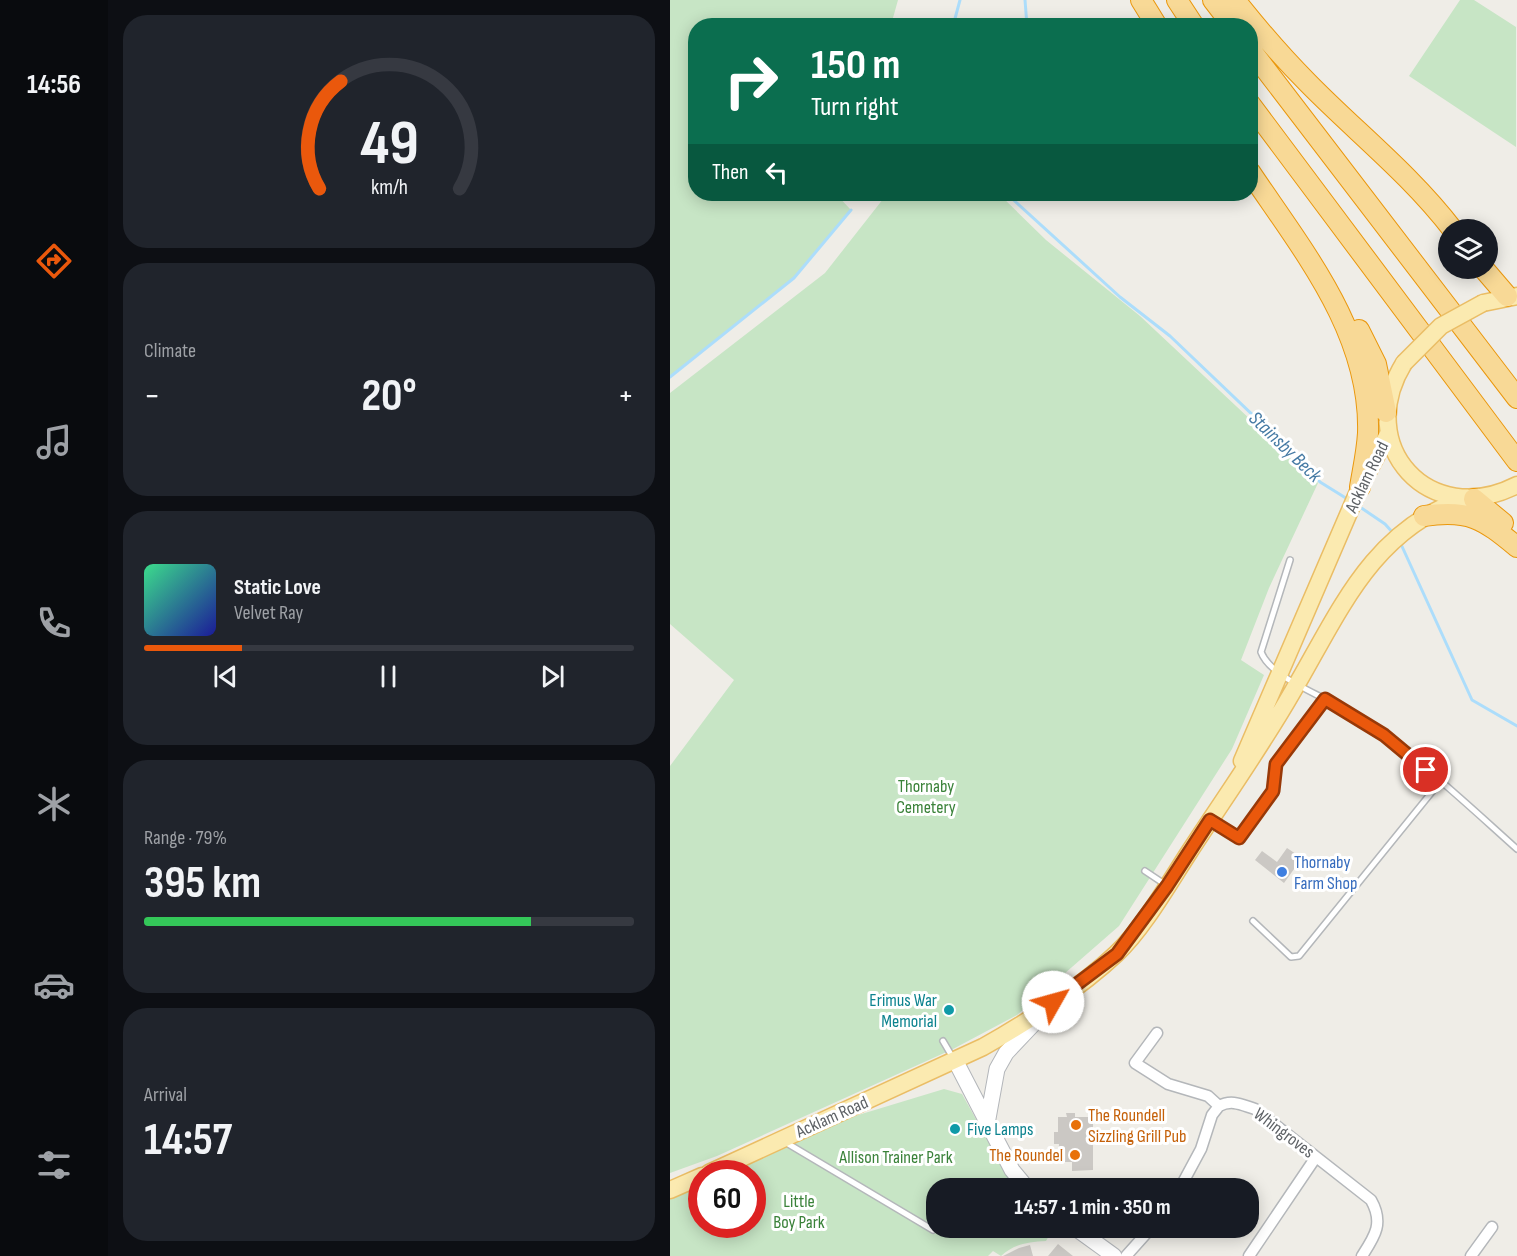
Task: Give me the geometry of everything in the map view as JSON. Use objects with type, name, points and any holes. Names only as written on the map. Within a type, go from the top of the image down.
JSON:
[{"type":"highway","points":[[1141,0],[1152,18]]},
{"type":"highway","points":[[1177,0],[1189,18]]},
{"type":"highway","points":[[1213,0],[1227,18]]},
{"type":"highway","points":[[1235,0],[1250,18]]},
{"type":"highway","points":[[1258,28],[1280,54],[1404,173],[1444,219]]},
{"type":"highway","points":[[1258,59],[1340,163],[1516,398]]},
{"type":"highway","points":[[1258,116],[1516,461]]},
{"type":"highway","points":[[1258,184],[1326,288],[1350,332],[1358,354],[1365,391],[1368,432],[1359,490]]},
{"type":"highway","points":[[1495,279],[1513,295]]},
{"type":"highway","points":[[1326,288],[1342,305],[1366,341],[1381,379],[1386,412]]},
{"type":"highway","points":[[1468,499],[1498,518],[1516,539]]},
{"type":"highway","points":[[1424,516],[1443,513],[1475,517],[1492,526],[1516,547]]},
{"type":"main road","points":[[1468,499],[1443,495],[1411,476],[1394,452],[1388,434],[1386,412],[1393,381],[1404,363],[1441,326],[1483,303],[1513,295]]},
{"type":"main road","name":"Acklam Road","points":[[738,1160],[955,1060],[1022,1026],[1117,954],[1167,886],[1236,778],[1345,520],[1388,434]]},
{"type":"main road","points":[[1236,778],[1264,741],[1361,574],[1385,547],[1407,528],[1437,508],[1468,499],[1499,494],[1516,485]]},
{"type":"main road","points":[[670,1191],[688,1183]]},
{"type":"street","points":[[987,1125],[997,1070],[1006,1053],[1053,1002]]},
{"type":"street","name":"Whingroves","points":[[1157,1033],[1135,1063],[1168,1084],[1208,1096],[1219,1106],[1227,1102],[1234,1102],[1255,1109],[1372,1200],[1377,1210],[1378,1231],[1362,1256]]},
{"type":"street","points":[[955,1060],[987,1125],[1019,1178]]},
{"type":"street","points":[[1185,1178],[1201,1149],[1212,1115],[1219,1106]]},
{"type":"street","points":[[1249,1256],[1316,1157]]},
{"type":"street","points":[[1471,1256],[1492,1227]]},
{"type":"street","points":[[1089,1238],[1114,1256]]},
{"type":"street","points":[[1126,1256],[1142,1238]]},
{"type":"lane","points":[[1290,560],[1261,652],[1264,660],[1297,684],[1384,735],[1516,849]]},
{"type":"lane","points":[[1210,820],[1239,838],[1273,791],[1276,764],[1325,699]]},
{"type":"lane","points":[[1254,921],[1291,957],[1299,956],[1440,782]]},
{"type":"lane","points":[[1145,871],[1167,886]]},
{"type":"lane","points":[[943,1041],[955,1060]]},
{"type":"lane","points":[[782,1140],[926,1226]]},
{"type":"green space","points":[[670,0],[898,0],[893,18],[688,18],[688,201],[843,201],[851,210],[794,278],[670,377]]},
{"type":"green space","points":[[1460,0],[1474,0],[1516,27],[1516,147],[1409,76]]},
{"type":"green space","name":"Thornaby Cemetery","points":[[882,201],[1006,201],[1046,240],[1140,316],[1318,483],[1269,588],[1241,660],[1264,675],[1232,749],[1119,926],[1017,1015],[953,1049],[717,1156],[706,1160],[688,1160],[688,1166],[670,1173],[670,766],[734,680],[670,624],[670,393],[825,273]]},
{"type":"green space","points":[[944,1089],[962,1094],[1010,1178],[926,1178],[926,1238],[1048,1238],[1046,1241],[1022,1244],[1001,1256],[993,1251],[988,1256],[670,1256],[670,1194],[688,1186],[688,1238],[766,1238],[766,1160],[751,1160],[855,1116]]},
{"type":"building","name":"Thornaby Farm Shop","points":[[1287,848],[1302,858],[1284,883],[1255,860],[1262,851],[1277,862]]},
{"type":"building","name":"The Roundell Sizzling Grill Pub","points":[[1066,1113],[1075,1113],[1075,1117],[1093,1117],[1093,1170],[1072,1171],[1072,1162],[1058,1162],[1059,1144],[1054,1144],[1054,1132],[1058,1132],[1058,1117],[1067,1117]]},
{"type":"building","points":[[1058,1244],[1073,1256],[1048,1256]]},
{"type":"building","points":[[1030,1245],[1033,1256],[1003,1256],[1019,1248]]},
{"type":"waterway","points":[[955,18],[960,0]]},
{"type":"waterway","name":"Stainsby Beck","points":[[1025,0],[1026,18]]},
{"type":"waterway","name":"Stainsby Beck","points":[[1015,201],[1120,297],[1170,336],[1320,482],[1349,500]]},
{"type":"waterway","points":[[670,377],[794,278],[851,210]]},
{"type":"waterway","name":"Stainsby Beck","points":[[1357,505],[1385,524],[1394,534]]},
{"type":"waterway","name":"Stainsby Beck","points":[[1400,542],[1472,700],[1517,726]]},
{"type":"place","name":"Thornaby Farm Shop","points":[[1282,872]]},
{"type":"place","name":"Erimus War Memorial","points":[[949,1010]]},
{"type":"place","name":"The Roundell Sizzling Grill Pub","points":[[1076,1125]]},
{"type":"place","name":"Five Lamps","points":[[955,1129]]},
{"type":"place","name":"The Roundel","points":[[1075,1155]]},
{"type":"route","points":[[1053,1002],[1117,954],[1167,886],[1210,820],[1239,838],[1273,791],[1276,764],[1325,699],[1384,735],[1426,770]]},
{"type":"park label","name":"Allison Trainer Park","points":[[896,1157]]},
{"type":"park label","name":"Little Boy Park","points":[[799,1211]]}]
